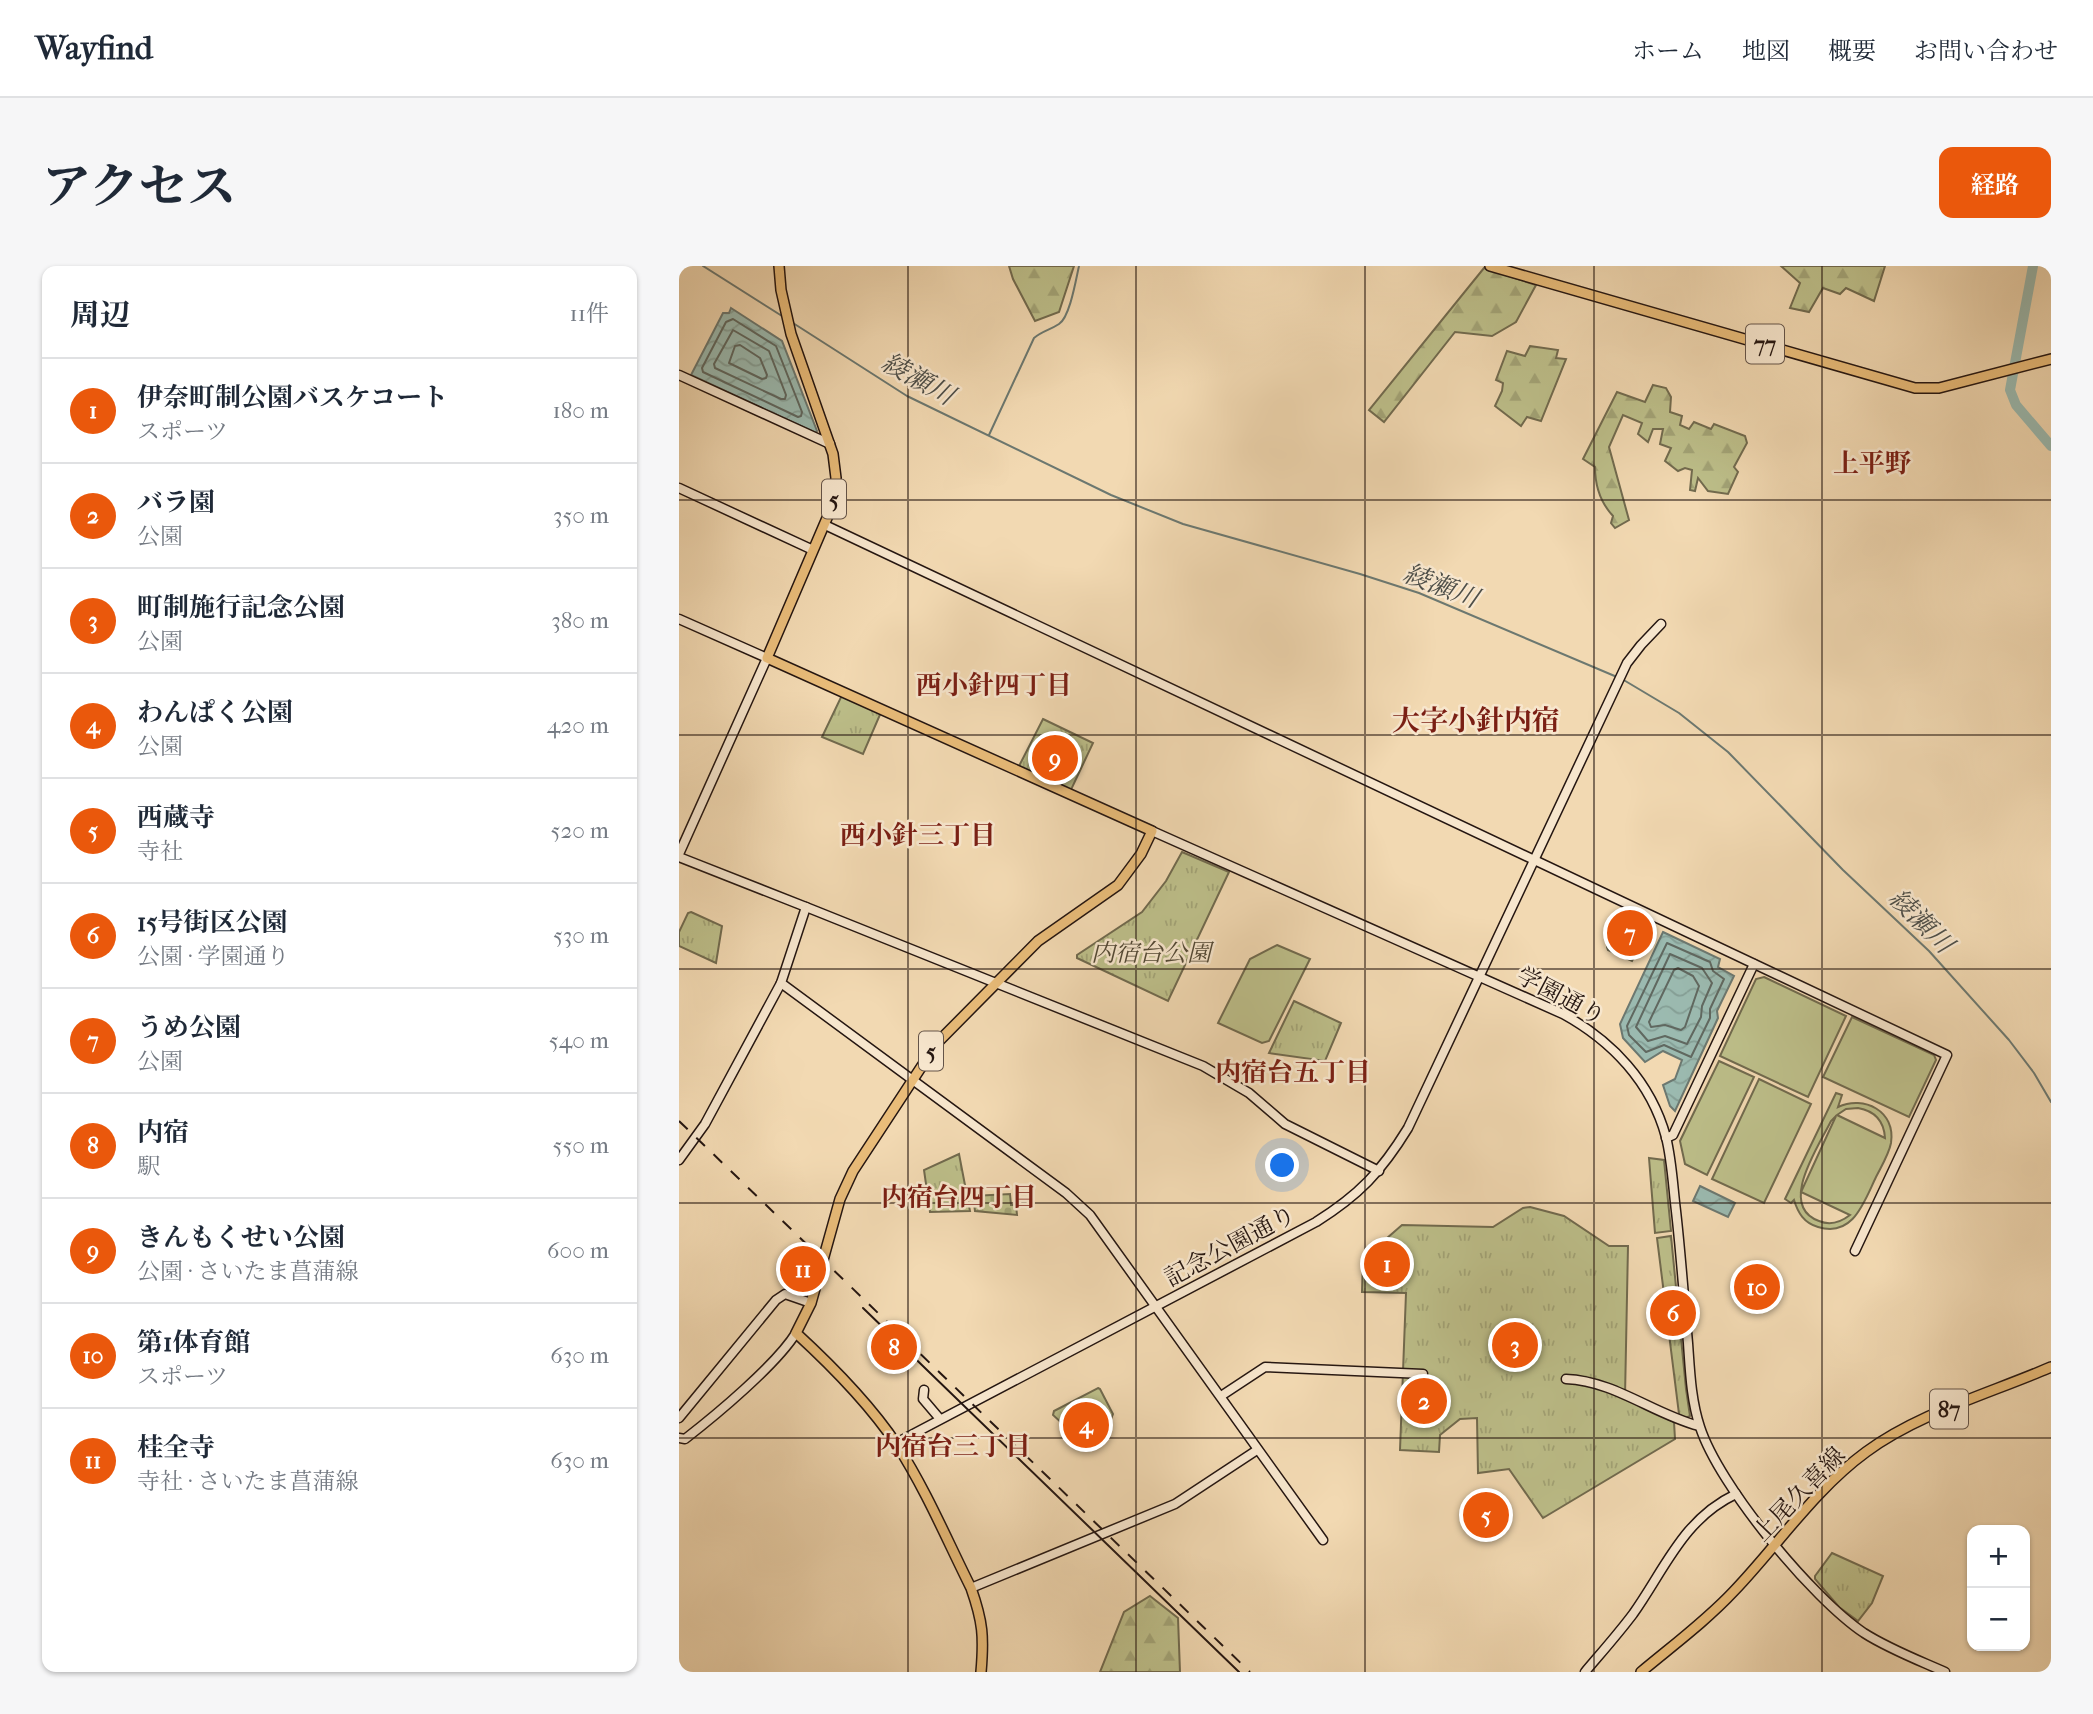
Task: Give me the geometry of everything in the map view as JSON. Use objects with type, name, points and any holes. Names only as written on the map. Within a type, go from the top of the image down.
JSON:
[{"type":"main road","name":"5","points":[[767,658],[825,525],[836,487],[835,462],[830,444],[785,312],[779,266]]},
{"type":"main road","name":"77","points":[[1490,266],[1818,358],[1907,386],[1939,388],[2051,359]]},
{"type":"main road","points":[[767,658],[1152,831]]},
{"type":"main road","name":"5","points":[[796,1333],[811,1303],[844,1189],[862,1153],[912,1079],[945,1033],[1038,941],[1118,885],[1136,863],[1152,831]]},
{"type":"main road","points":[[796,1333],[841,1376],[896,1443],[921,1488],[971,1588],[982,1623],[981,1672]]},
{"type":"main road","name":"上尾久喜線","points":[[1641,1672],[1725,1601],[1827,1486],[1877,1445],[1914,1424],[2051,1367]]},
{"type":"street","points":[[679,374],[830,444]]},
{"type":"street","points":[[679,488],[813,551]]},
{"type":"street","points":[[825,525],[1947,1055],[1855,1251]]},
{"type":"street","points":[[679,619],[767,658],[679,856],[1203,1066],[1249,1093],[1285,1124],[1380,1171]]},
{"type":"street","name":"記念公園通り","points":[[896,1443],[1316,1222],[1342,1206],[1380,1171],[1408,1128],[1620,678],[1641,645],[1661,624]]},
{"type":"street","name":"学園通り","points":[[1152,831],[1563,1014],[1601,1038],[1638,1078],[1654,1107],[1666,1138],[1678,1232],[1691,1383],[1699,1426],[1714,1461],[1775,1544],[1835,1610],[1866,1634],[1945,1672]]},
{"type":"street","points":[[679,1160],[705,1124],[781,983],[806,907]]},
{"type":"street","points":[[1666,1138],[1673,1135],[1754,964]]},
{"type":"street","points":[[781,983],[1066,1193],[1090,1215],[1323,1540]]},
{"type":"street","points":[[679,1418],[776,1300],[785,1294],[811,1303]]},
{"type":"street","points":[[679,1438],[685,1439],[731,1399],[768,1365],[796,1333]]},
{"type":"street","points":[[1221,1396],[1265,1367],[1423,1374]]},
{"type":"street","points":[[1566,1379],[1584,1380],[1618,1391],[1677,1419],[1699,1426]]},
{"type":"street","points":[[924,1390],[923,1399],[940,1419]]},
{"type":"street","points":[[971,1588],[1175,1504],[1257,1450]]},
{"type":"street","points":[[1585,1672],[1633,1614],[1694,1524],[1709,1510],[1736,1494]]},
{"type":"green space","points":[[1009,266],[1074,266],[1059,312],[1035,321]]},
{"type":"green space","points":[[1781,266],[1885,266],[1874,301],[1846,288],[1840,294],[1823,288],[1809,312],[1790,308],[1800,283]]},
{"type":"green space","points":[[1484,268],[1536,285],[1516,322],[1492,336],[1455,332],[1384,422],[1369,410]]},
{"type":"green space","points":[[1530,346],[1558,350],[1556,358],[1566,359],[1541,421],[1527,417],[1521,426],[1495,406],[1503,383],[1496,380],[1507,351],[1525,356]]},
{"type":"green space","points":[[1653,385],[1666,388],[1671,397],[1670,412],[1682,416],[1680,425],[1689,429],[1694,422],[1711,429],[1714,424],[1745,436],[1747,443],[1734,467],[1738,472],[1728,494],[1708,491],[1698,478],[1695,491],[1690,490],[1692,470],[1685,468],[1678,471],[1665,461],[1671,448],[1660,444],[1663,429],[1653,429],[1648,442],[1638,434],[1642,423],[1623,415],[1609,447],[1629,520],[1615,528],[1611,523],[1613,516],[1599,493],[1595,467],[1583,459],[1617,392],[1645,402]]},
{"type":"green space","points":[[843,693],[882,710],[863,754],[822,737]]},
{"type":"green space","points":[[1043,719],[1093,743],[1069,794],[1017,770]]},
{"type":"green space","name":"内宿台公園","points":[[1182,852],[1229,872],[1168,1001],[1077,958],[1077,955],[1142,912],[1166,881]]},
{"type":"green space","points":[[1628,908],[1653,920],[1632,961],[1608,950],[1607,947]]},
{"type":"green space","points":[[691,912],[722,926],[716,963],[679,946],[679,932]]},
{"type":"green space","points":[[1277,945],[1310,959],[1269,1041],[1262,1043],[1218,1023],[1250,959]]},
{"type":"green space","points":[[1764,977],[1846,1016],[1808,1097],[1720,1056],[1756,979]]},
{"type":"green space","points":[[1294,1001],[1341,1023],[1325,1061],[1269,1053]]},
{"type":"green space","points":[[1852,1017],[1934,1055],[1936,1060],[1909,1117],[1823,1077]]},
{"type":"green space","points":[[1719,1061],[1754,1077],[1707,1175],[1685,1164],[1680,1141]]},
{"type":"green space","points":[[1759,1079],[1811,1104],[1764,1203],[1712,1179]]},
{"type":"green space","points":[[1836,1093],[1842,1095],[1838,1107],[1858,1103],[1876,1108],[1883,1114],[1891,1132],[1890,1147],[1862,1207],[1849,1223],[1830,1229],[1818,1227],[1802,1217],[1794,1200],[1791,1203],[1785,1199]],"holes":[[[1846,1109],[1864,1109],[1874,1114],[1881,1122],[1885,1138],[1837,1115]],[[1836,1116],[1801,1192],[1811,1160]],[[1801,1192],[1850,1215],[1836,1222],[1819,1221],[1807,1213],[1801,1203]]]},
{"type":"green space","points":[[959,1154],[970,1211],[930,1212],[924,1170]]},
{"type":"green space","points":[[1649,1158],[1664,1160],[1671,1231],[1655,1233]]},
{"type":"green space","points":[[1010,1194],[1011,1205],[1016,1205],[1017,1215],[975,1211],[973,1196]]},
{"type":"green space","points":[[1530,1207],[1564,1216],[1609,1246],[1628,1246],[1625,1397],[1674,1422],[1675,1439],[1543,1518],[1509,1469],[1478,1473],[1477,1418],[1460,1419],[1440,1435],[1439,1452],[1400,1450],[1406,1293],[1362,1292],[1363,1259],[1402,1225],[1493,1227],[1523,1208]]},
{"type":"green space","points":[[1671,1236],[1690,1416],[1686,1418],[1679,1414],[1657,1238]]},
{"type":"green space","points":[[1098,1388],[1113,1414],[1102,1441],[1098,1442],[1076,1436],[1053,1415],[1054,1411]]},
{"type":"green space","points":[[1832,1553],[1883,1576],[1872,1603],[1858,1621],[1839,1607],[1815,1579]]},
{"type":"green space","points":[[1150,1596],[1178,1618],[1180,1672],[1100,1672],[1124,1612]]},
{"type":"water","points":[[731,308],[782,341],[816,433],[691,375],[723,313],[729,313]]},
{"type":"water","points":[[1663,932],[1720,959],[1718,967],[1734,976],[1717,1011],[1718,1018],[1675,1111],[1670,1106],[1663,1085],[1675,1079],[1682,1060],[1663,1051],[1645,1062],[1623,1038],[1620,1024]]},
{"type":"water","points":[[1700,1186],[1735,1203],[1728,1217],[1693,1201]]},
{"type":"waterway","name":"綾瀬川","points":[[703,266],[782,316]]},
{"type":"waterway","points":[[989,435],[1034,338],[1063,320],[1079,266]]},
{"type":"waterway","points":[[2033,266],[2010,390],[2016,405],[2051,446]]},
{"type":"waterway","name":"綾瀬川","points":[[793,323],[907,396],[1111,495],[1183,524],[1419,593],[1617,677]]},
{"type":"waterway","name":"綾瀬川","points":[[1622,679],[1679,713],[1728,752],[1843,870],[1929,951],[2009,1040],[2034,1073],[2051,1102]]},
{"type":"tram line","points":[[863,1308],[1239,1672]]},
{"type":"railway","points":[[679,1121],[1250,1672]]},
{"type":"place","name":"きんもくせい公園","points":[[1055,758]]},
{"type":"place","name":"うめ公園","points":[[1630,933]]},
{"type":"place","name":"伊奈町制公園バスケコート","points":[[1387,1264]]},
{"type":"place","name":"桂全寺","points":[[803,1269]]},
{"type":"place","name":"第1体育館","points":[[1757,1287]]},
{"type":"place","name":"15号街区公園","points":[[1673,1313]]},
{"type":"place","name":"町制施行記念公園","points":[[1515,1345]]},
{"type":"place","name":"内宿","points":[[894,1347]]},
{"type":"place","name":"バラ園","points":[[1424,1401]]},
{"type":"place","name":"わんぱく公園","points":[[1086,1425]]},
{"type":"place","name":"西蔵寺","points":[[1486,1515]]},
{"type":"district","name":"上平野","points":[[1872,463]]},
{"type":"district","name":"西小針四丁目","points":[[994,685]]},
{"type":"district","name":"大字小針内宿","points":[[1476,720]]},
{"type":"district","name":"西小針三丁目","points":[[918,835]]},
{"type":"district","name":"内宿台五丁目","points":[[1293,1072]]},
{"type":"district","name":"内宿台四丁目","points":[[959,1197]]},
{"type":"district","name":"内宿台三丁目","points":[[953,1446]]}]
